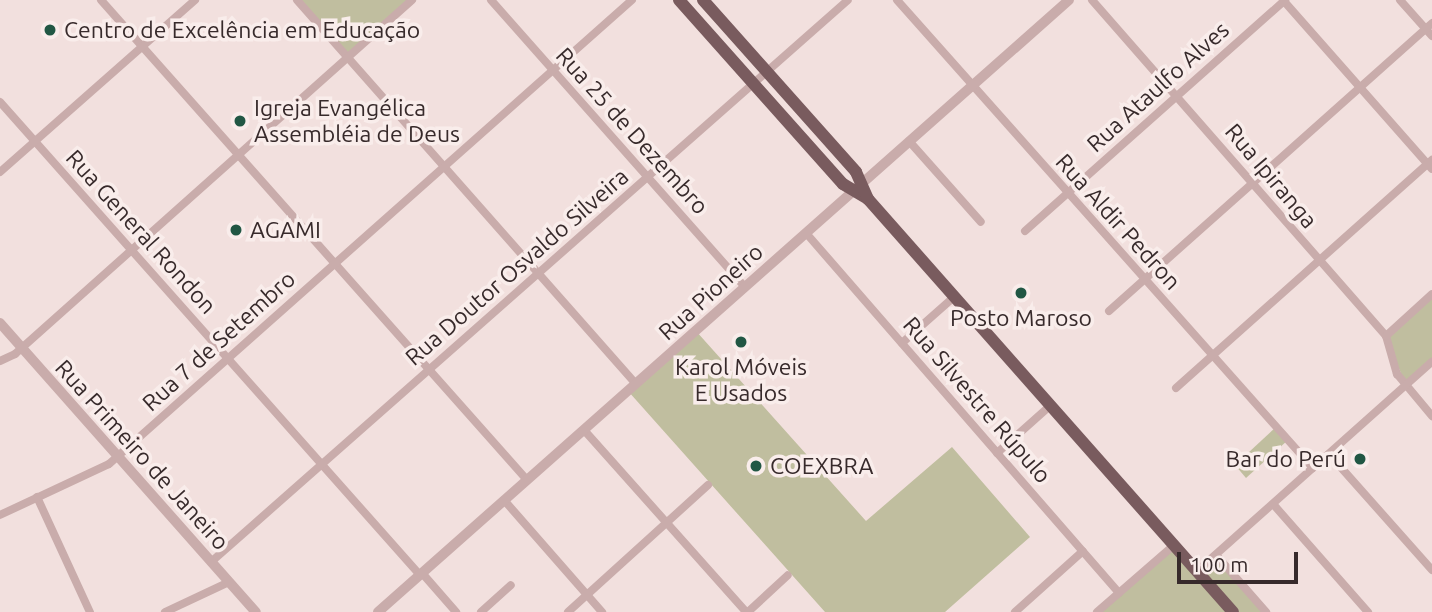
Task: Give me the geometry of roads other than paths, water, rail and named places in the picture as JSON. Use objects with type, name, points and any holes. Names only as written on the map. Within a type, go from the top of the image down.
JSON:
[{"type":"main road","points":[[679,0],[843,184],[857,187],[868,199],[1233,612]]},
{"type":"main road","points":[[703,0],[856,172],[857,187]]},
{"type":"street","points":[[101,0],[527,480]]},
{"type":"street","points":[[0,172],[195,0]]},
{"type":"street","points":[[297,0],[636,384]]},
{"type":"street","points":[[0,361],[18,351],[412,0]]},
{"type":"street","name":"Rua 25 de Dezembro","points":[[491,0],[745,287]]},
{"type":"street","name":"Rua 7 de Setembro","points":[[0,515],[118,456],[632,0]]},
{"type":"street","name":"Rua Doutor Osvaldo Silveira","points":[[211,562],[848,0]]},
{"type":"street","name":"Rua Aldir Pedron","points":[[897,0],[1312,468]]},
{"type":"street","name":"Rua Pioneiro","points":[[379,612],[1069,0]]},
{"type":"street","name":"Rua Ipiranga","points":[[1092,0],[1386,336],[1397,374],[1432,416]]},
{"type":"street","points":[[1176,388],[1431,164],[1360,88],[1284,0]]},
{"type":"street","name":"Rua Ataulfo Alves","points":[[1025,231],[1284,0]]},
{"type":"street","points":[[1109,311],[1360,88],[1430,30],[1400,0]]},
{"type":"street","name":"Rua General Rondon","points":[[0,102],[321,465],[456,612]]},
{"type":"street","points":[[909,141],[981,222]]},
{"type":"street","name":"Rua Silvestre Rúpulo","points":[[806,233],[1119,593]]},
{"type":"street","points":[[1386,336],[1432,294]]},
{"type":"street","points":[[902,343],[954,297]]},
{"type":"street","name":"Rua Primeiro de Janeiro","points":[[0,323],[18,351],[118,456],[256,612]]},
{"type":"street","points":[[1196,572],[1432,362]]},
{"type":"street","points":[[998,453],[1050,406]]},
{"type":"street","points":[[584,430],[747,612],[788,575]]},
{"type":"street","points":[[1329,454],[1429,559],[1432,570]]},
{"type":"street","points":[[568,612],[708,485]]},
{"type":"street","points":[[37,497],[90,612]]},
{"type":"street","points":[[504,500],[602,612]]},
{"type":"street","points":[[1273,504],[1368,612]]},
{"type":"street","points":[[1097,612],[1173,546]]},
{"type":"street","points":[[1015,612],[1083,551]]},
{"type":"street","points":[[1216,555],[1266,612]]},
{"type":"street","points":[[165,612],[229,582]]},
{"type":"street","points":[[481,612],[511,585]]},
{"type":"place","name":"Centro de Excelência em Educação","points":[[50,30]]},
{"type":"place","name":"Igreja Evangélica Assembléia de Deus","points":[[240,121]]},
{"type":"place","name":"AGAMI","points":[[236,230]]},
{"type":"place","name":"Posto Maroso","points":[[1021,293]]},
{"type":"place","name":"Karol Móveis E Usados","points":[[741,342]]},
{"type":"place","name":"Bar do Perú","points":[[1360,459]]},
{"type":"place","name":"COEXBRA","points":[[756,466]]}]
